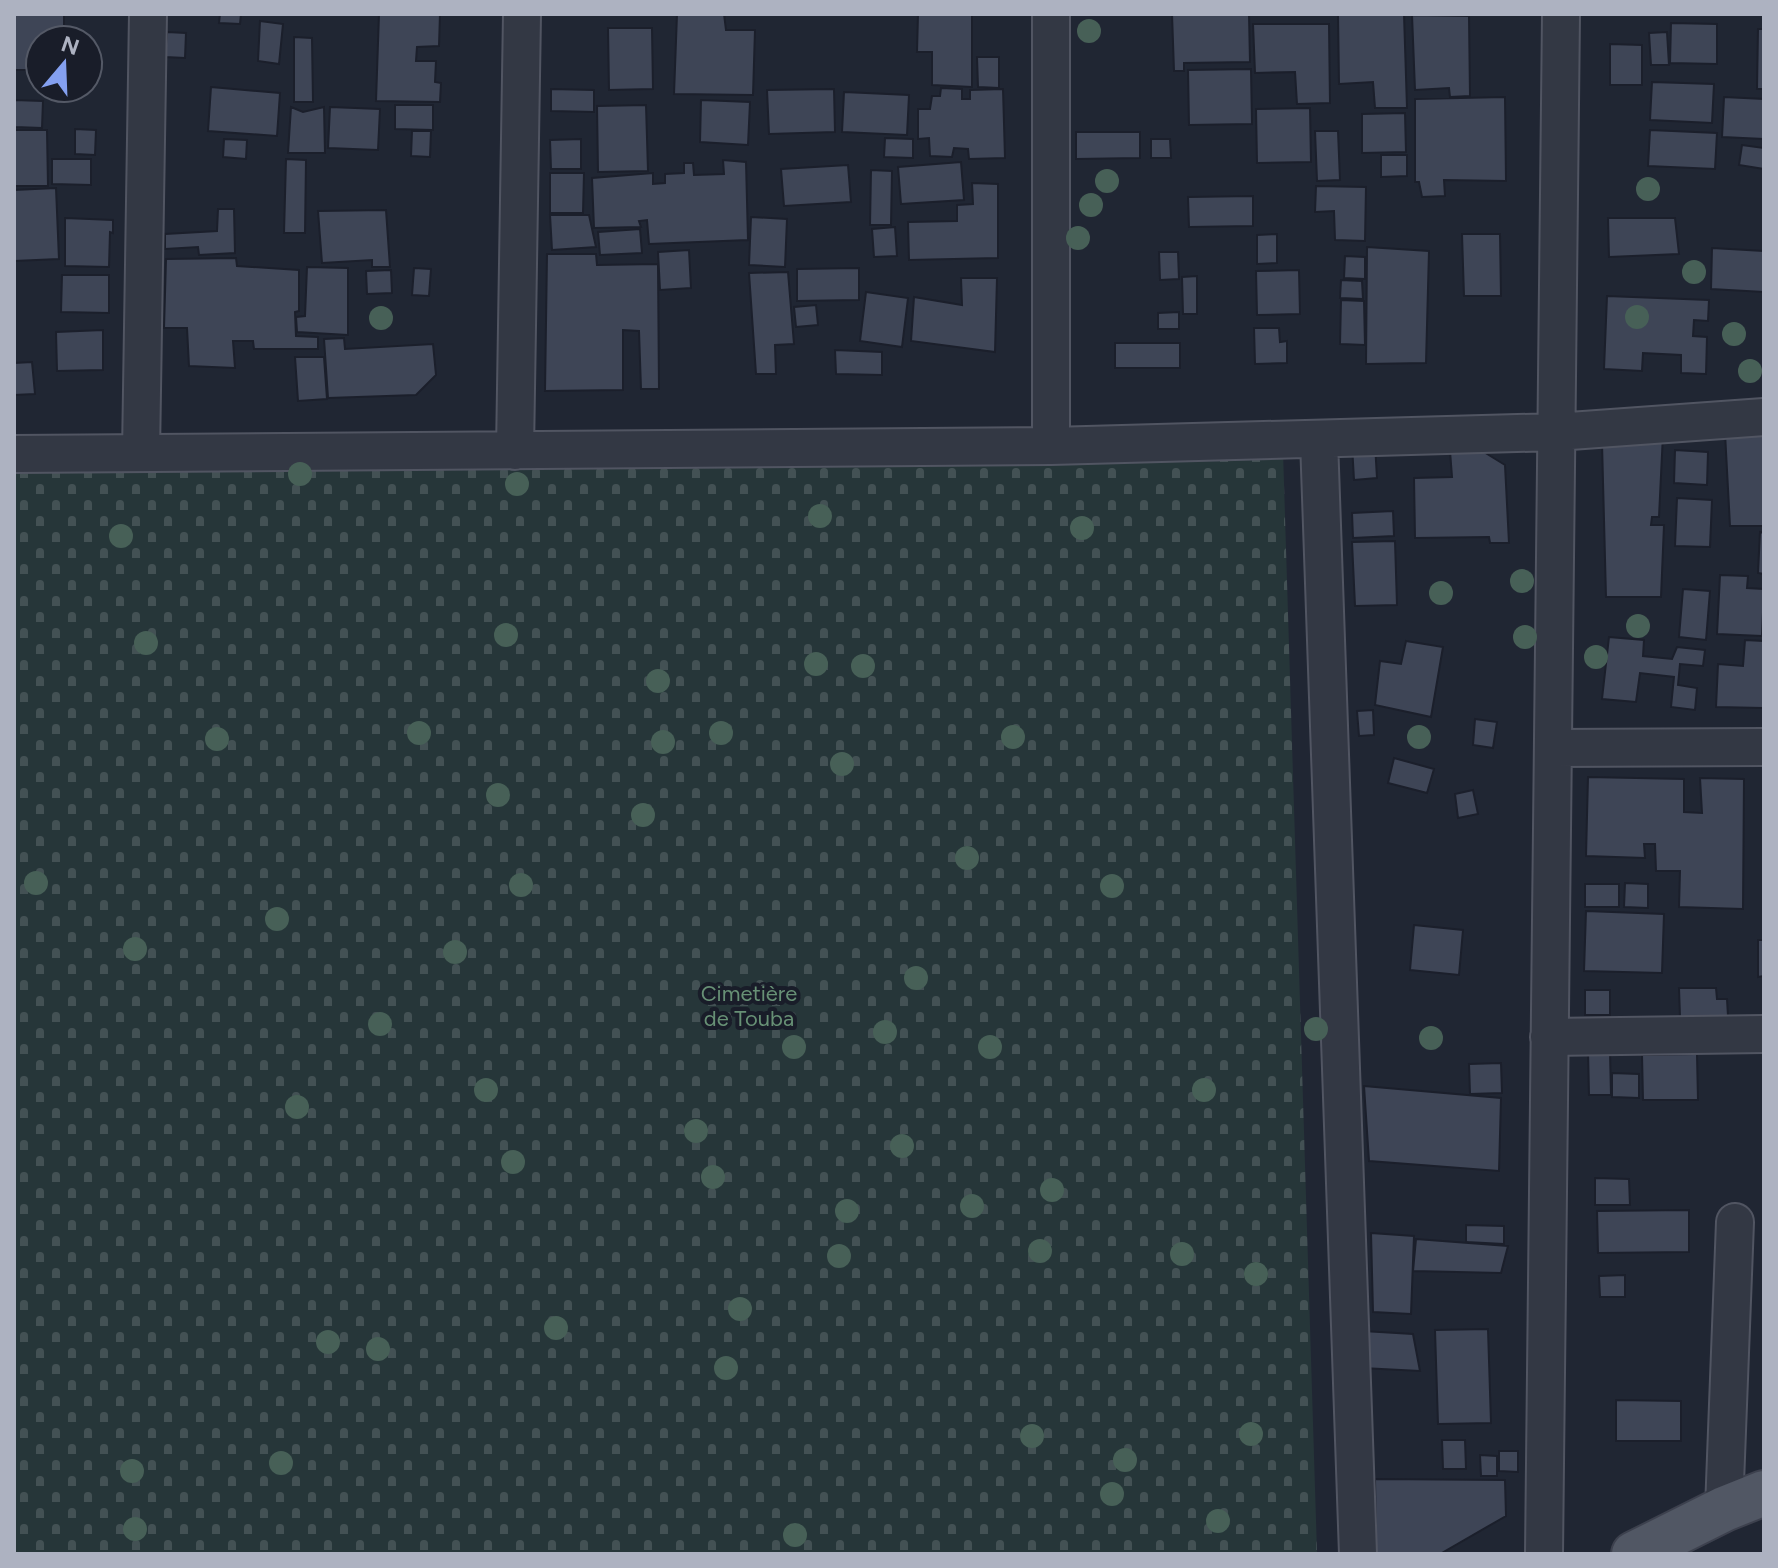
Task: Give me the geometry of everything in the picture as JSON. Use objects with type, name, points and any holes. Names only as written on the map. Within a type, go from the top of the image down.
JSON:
[{"type":"main road","points":[[1634,1554],[1724,1509],[1764,1493]]},
{"type":"street","points":[[141,453],[148,14]]},
{"type":"street","points":[[515,451],[522,14]]},
{"type":"street","points":[[1051,14],[1051,446]]},
{"type":"street","points":[[1544,1554],[1561,14]]},
{"type":"street","points":[[14,454],[1051,446],[1556,432],[1764,417]]},
{"type":"street","points":[[1319,440],[1358,1554]]},
{"type":"street","points":[[1553,748],[1764,747]]},
{"type":"street","points":[[1549,1037],[1764,1034]]},
{"type":"street","points":[[1724,1509],[1735,1222]]},
{"type":"green space","name":"Cimetière de Touba","points":[[1283,452],[1317,1554],[14,1554],[14,465]]},
{"type":"building","points":[[220,14],[241,14],[240,24],[219,23]]},
{"type":"building","points":[[379,14],[440,14],[439,46],[417,47],[416,61],[436,61],[435,82],[441,83],[440,102],[376,101]]},
{"type":"building","points":[[677,14],[724,14],[726,30],[755,30],[753,95],[674,94]]},
{"type":"building","points":[[918,14],[972,14],[972,87],[932,85],[932,52],[917,52]]},
{"type":"building","points":[[1172,14],[1249,14],[1250,62],[1184,63],[1184,71],[1174,71]]},
{"type":"building","points":[[1338,14],[1404,14],[1407,108],[1375,108],[1373,82],[1339,84]]},
{"type":"building","points":[[14,15],[64,15],[64,24],[24,24],[24,70],[14,70]]},
{"type":"building","points":[[1412,15],[1469,16],[1470,96],[1450,97],[1449,88],[1415,90]]},
{"type":"building","points":[[260,21],[283,24],[279,64],[258,61]]},
{"type":"building","points":[[1671,23],[1717,24],[1717,64],[1670,63]]},
{"type":"building","points":[[1253,24],[1329,24],[1330,103],[1297,104],[1295,72],[1255,73]]},
{"type":"building","points":[[608,28],[652,28],[653,89],[609,90]]},
{"type":"building","points":[[1758,29],[1764,29],[1764,89],[1757,89]]},
{"type":"building","points":[[167,32],[186,33],[185,58],[165,57]]},
{"type":"building","points":[[1667,32],[1669,65],[1651,65],[1649,33]]},
{"type":"building","points":[[294,37],[312,38],[313,102],[294,102]]},
{"type":"building","points":[[1610,44],[1642,45],[1642,85],[1610,85]]},
{"type":"building","points":[[977,57],[999,57],[999,88],[978,87]]},
{"type":"building","points":[[1251,69],[1252,124],[1189,125],[1188,70]]},
{"type":"building","points":[[1652,82],[1714,84],[1712,123],[1650,120]]},
{"type":"building","points":[[211,87],[280,93],[277,136],[208,131]]},
{"type":"building","points":[[941,88],[962,89],[962,99],[970,99],[970,90],[1003,89],[1005,158],[969,159],[968,149],[954,148],[952,157],[930,156],[929,138],[918,139],[918,109],[930,109],[932,96],[940,96]]},
{"type":"building","points":[[551,89],[594,90],[594,112],[551,111]]},
{"type":"building","points":[[834,89],[835,132],[769,134],[767,90]]},
{"type":"building","points":[[844,92],[909,95],[907,135],[842,132]]},
{"type":"building","points":[[1505,97],[1506,181],[1444,180],[1445,196],[1422,197],[1419,182],[1415,182],[1415,99]]},
{"type":"building","points":[[1724,97],[1764,99],[1764,139],[1722,137]]},
{"type":"building","points":[[14,100],[24,100],[24,104],[43,104],[42,128],[14,127]]},
{"type":"building","points":[[701,100],[750,102],[748,145],[700,142]]},
{"type":"building","points":[[395,105],[433,105],[433,130],[395,129]]},
{"type":"building","points":[[646,105],[648,171],[598,172],[597,106]]},
{"type":"building","points":[[291,107],[303,112],[324,107],[325,153],[288,153]]},
{"type":"building","points":[[330,107],[380,109],[378,150],[328,148]]},
{"type":"building","points":[[1310,108],[1311,162],[1257,163],[1256,109]]},
{"type":"building","points":[[1405,113],[1406,152],[1362,153],[1362,114]]},
{"type":"building","points":[[75,129],[96,130],[95,155],[75,154]]},
{"type":"building","points":[[14,130],[47,130],[48,186],[14,186]]},
{"type":"building","points":[[1650,130],[1717,133],[1715,169],[1648,166]]},
{"type":"building","points":[[412,131],[431,131],[430,157],[411,156]]},
{"type":"building","points":[[1315,131],[1338,131],[1340,180],[1317,181]]},
{"type":"building","points":[[1076,132],[1140,132],[1140,158],[1076,159]]},
{"type":"building","points":[[885,138],[913,139],[913,158],[884,157]]},
{"type":"building","points":[[224,139],[247,140],[246,159],[223,157]]},
{"type":"building","points":[[581,139],[581,169],[551,169],[550,140]]},
{"type":"building","points":[[1151,139],[1170,139],[1171,158],[1151,158]]},
{"type":"building","points":[[1742,145],[1764,148],[1764,169],[1739,165]]},
{"type":"building","points":[[1381,155],[1407,155],[1407,176],[1381,177]]},
{"type":"building","points":[[52,159],[91,159],[91,185],[52,184]]},
{"type":"building","points":[[286,159],[306,160],[305,233],[284,233]]},
{"type":"building","points":[[723,160],[746,162],[748,240],[649,244],[647,220],[639,221],[641,227],[594,228],[592,178],[653,173],[653,184],[665,183],[665,174],[684,173],[684,163],[693,163],[694,175],[724,174]]},
{"type":"building","points":[[961,162],[964,200],[901,204],[898,167]]},
{"type":"building","points":[[848,165],[851,202],[784,206],[781,169]]},
{"type":"building","points":[[871,170],[892,171],[891,225],[870,225]]},
{"type":"building","points":[[550,173],[584,173],[583,213],[550,213]]},
{"type":"building","points":[[972,183],[998,184],[998,258],[909,260],[908,222],[957,221],[957,205],[973,204]]},
{"type":"building","points":[[1316,186],[1366,187],[1365,241],[1335,240],[1334,211],[1315,212]]},
{"type":"building","points":[[56,188],[59,259],[14,261],[14,190]]},
{"type":"building","points":[[1253,196],[1253,226],[1189,227],[1188,197]]},
{"type":"building","points":[[218,209],[234,209],[235,253],[199,255],[198,247],[165,249],[165,234],[217,231]]},
{"type":"building","points":[[386,210],[390,267],[372,267],[372,260],[322,263],[318,211]]},
{"type":"building","points":[[550,215],[589,215],[596,247],[552,250]]},
{"type":"building","points":[[751,217],[787,219],[785,267],[749,265]]},
{"type":"building","points":[[65,218],[113,220],[109,267],[65,266]]},
{"type":"building","points":[[1608,218],[1675,218],[1679,254],[1609,257]]},
{"type":"building","points":[[895,227],[897,256],[874,257],[872,229]]},
{"type":"building","points":[[640,229],[642,253],[600,255],[598,232]]},
{"type":"building","points":[[1277,234],[1277,263],[1257,264],[1257,235]]},
{"type":"building","points":[[1462,234],[1500,234],[1501,296],[1464,296]]},
{"type":"building","points":[[1367,247],[1429,251],[1426,363],[1366,364]]},
{"type":"building","points":[[1712,248],[1764,251],[1764,292],[1711,289]]},
{"type":"building","points":[[689,250],[691,288],[660,290],[658,252]]},
{"type":"building","points":[[1159,252],[1178,252],[1179,279],[1160,280]]},
{"type":"building","points":[[547,254],[596,254],[597,265],[658,264],[659,389],[641,389],[639,331],[623,330],[623,390],[545,391]]},
{"type":"building","points":[[1345,256],[1365,257],[1365,279],[1344,278]]},
{"type":"building","points":[[236,258],[237,266],[299,270],[296,336],[318,337],[318,349],[254,349],[253,341],[233,341],[235,368],[189,366],[187,328],[164,328],[166,259]]},
{"type":"building","points":[[307,267],[348,268],[348,335],[297,332],[296,317],[305,316]]},
{"type":"building","points":[[414,268],[431,269],[429,296],[412,295]]},
{"type":"building","points":[[859,268],[859,300],[797,301],[797,269]]},
{"type":"building","points":[[391,270],[392,293],[367,294],[366,271]]},
{"type":"building","points":[[1299,270],[1300,314],[1257,315],[1256,271]]},
{"type":"building","points":[[788,272],[794,344],[775,345],[776,374],[756,374],[749,273]]},
{"type":"building","points":[[62,275],[109,275],[109,313],[61,312]]},
{"type":"building","points":[[1197,276],[1197,314],[1183,314],[1182,277]]},
{"type":"building","points":[[961,278],[997,278],[995,352],[911,341],[914,297],[962,305]]},
{"type":"building","points":[[1341,280],[1362,281],[1363,299],[1340,298]]},
{"type":"building","points":[[866,292],[908,298],[902,347],[860,341]]},
{"type":"building","points":[[1607,296],[1709,300],[1708,321],[1694,320],[1693,336],[1707,337],[1706,374],[1681,373],[1681,355],[1643,353],[1642,371],[1604,369]]},
{"type":"building","points":[[1341,300],[1364,301],[1365,345],[1340,344]]},
{"type":"building","points":[[816,305],[818,325],[796,327],[794,307]]},
{"type":"building","points":[[1179,312],[1179,329],[1158,329],[1158,313]]},
{"type":"building","points":[[1254,328],[1279,328],[1280,342],[1287,341],[1287,363],[1255,364]]},
{"type":"building","points":[[103,330],[103,370],[57,371],[56,332]]},
{"type":"building","points":[[344,338],[345,349],[433,344],[436,375],[416,395],[328,398],[324,339]]},
{"type":"building","points":[[1115,343],[1180,343],[1180,368],[1115,368]]},
{"type":"building","points":[[835,350],[882,352],[882,375],[836,374]]},
{"type":"building","points":[[295,357],[324,357],[327,399],[298,401]]},
{"type":"building","points":[[32,362],[35,394],[14,395],[14,363]]},
{"type":"building","points":[[1725,433],[1764,433],[1764,526],[1730,526]]},
{"type":"building","points":[[1663,434],[1659,517],[1652,517],[1651,525],[1664,525],[1661,597],[1606,597],[1602,443]]},
{"type":"building","points":[[1375,444],[1377,478],[1354,480],[1352,445]]},
{"type":"building","points":[[1479,449],[1505,465],[1509,543],[1490,543],[1489,537],[1415,538],[1414,478],[1452,477],[1450,451]]},
{"type":"building","points":[[1675,450],[1708,452],[1707,485],[1674,483]]},
{"type":"building","points":[[1677,498],[1712,500],[1710,547],[1675,546]]},
{"type":"building","points":[[1393,511],[1394,536],[1353,538],[1352,513]]},
{"type":"building","points":[[1760,532],[1764,533],[1764,574],[1758,573]]},
{"type":"building","points":[[1395,541],[1397,605],[1355,606],[1352,542]]},
{"type":"building","points":[[1720,575],[1748,576],[1747,588],[1764,589],[1762,636],[1717,634]]},
{"type":"building","points":[[1683,589],[1710,591],[1706,640],[1679,637]]},
{"type":"building","points":[[1609,637],[1644,640],[1643,656],[1672,659],[1677,647],[1705,650],[1703,666],[1680,664],[1678,685],[1697,688],[1695,710],[1671,707],[1674,677],[1640,673],[1636,702],[1602,699]]},
{"type":"building","points":[[1745,640],[1764,641],[1763,708],[1716,707],[1718,664],[1743,666]]},
{"type":"building","points":[[1406,641],[1443,647],[1431,717],[1375,705],[1380,661],[1401,664]]},
{"type":"building","points":[[1373,710],[1374,735],[1359,736],[1357,711]]},
{"type":"building","points":[[1475,719],[1497,722],[1493,748],[1473,745]]},
{"type":"building","points":[[1394,758],[1434,769],[1427,793],[1388,783]]},
{"type":"building","points":[[1588,777],[1684,779],[1684,812],[1702,813],[1700,778],[1744,779],[1743,909],[1679,907],[1680,871],[1656,871],[1655,844],[1644,844],[1645,858],[1586,856]]},
{"type":"building","points":[[1473,790],[1478,814],[1458,818],[1455,794]]},
{"type":"building","points":[[1625,883],[1648,884],[1648,908],[1624,907]]},
{"type":"building","points":[[1585,884],[1619,884],[1619,907],[1585,907]]},
{"type":"building","points":[[1586,911],[1664,914],[1662,973],[1584,971]]},
{"type":"building","points":[[1414,925],[1463,930],[1459,975],[1410,970]]},
{"type":"building","points":[[1758,940],[1764,940],[1764,976],[1758,977]]},
{"type":"building","points":[[1679,988],[1716,988],[1717,999],[1727,999],[1728,1016],[1680,1017]]},
{"type":"building","points":[[1585,990],[1610,990],[1610,1015],[1585,1015]]},
{"type":"building","points":[[1588,1051],[1610,1051],[1611,1095],[1589,1095]]},
{"type":"building","points":[[1697,1054],[1698,1100],[1643,1100],[1642,1055]]},
{"type":"building","points":[[1501,1063],[1502,1093],[1470,1094],[1469,1064]]},
{"type":"building","points":[[1612,1073],[1639,1074],[1639,1098],[1612,1097]]},
{"type":"building","points":[[1364,1086],[1501,1098],[1499,1171],[1369,1161]]},
{"type":"building","points":[[1595,1178],[1629,1179],[1630,1205],[1595,1205]]},
{"type":"building","points":[[1689,1210],[1689,1252],[1598,1253],[1597,1211]]},
{"type":"building","points":[[1466,1225],[1504,1226],[1504,1244],[1466,1242]]},
{"type":"building","points":[[1371,1233],[1414,1236],[1411,1314],[1373,1312]]},
{"type":"building","points":[[1416,1239],[1508,1246],[1501,1273],[1413,1271]]},
{"type":"building","points":[[1625,1275],[1625,1297],[1600,1297],[1599,1276]]},
{"type":"building","points":[[1488,1329],[1491,1423],[1438,1424],[1435,1330]]},
{"type":"building","points":[[1363,1331],[1413,1334],[1420,1371],[1362,1368]]},
{"type":"building","points":[[1616,1400],[1681,1401],[1681,1441],[1616,1441]]},
{"type":"building","points":[[1442,1440],[1465,1440],[1466,1469],[1443,1469]]},
{"type":"building","points":[[1499,1451],[1518,1451],[1518,1472],[1499,1471]]},
{"type":"building","points":[[1480,1455],[1497,1456],[1497,1476],[1481,1476]]},
{"type":"building","points":[[1375,1479],[1505,1480],[1506,1516],[1440,1554],[1376,1554]]}]
